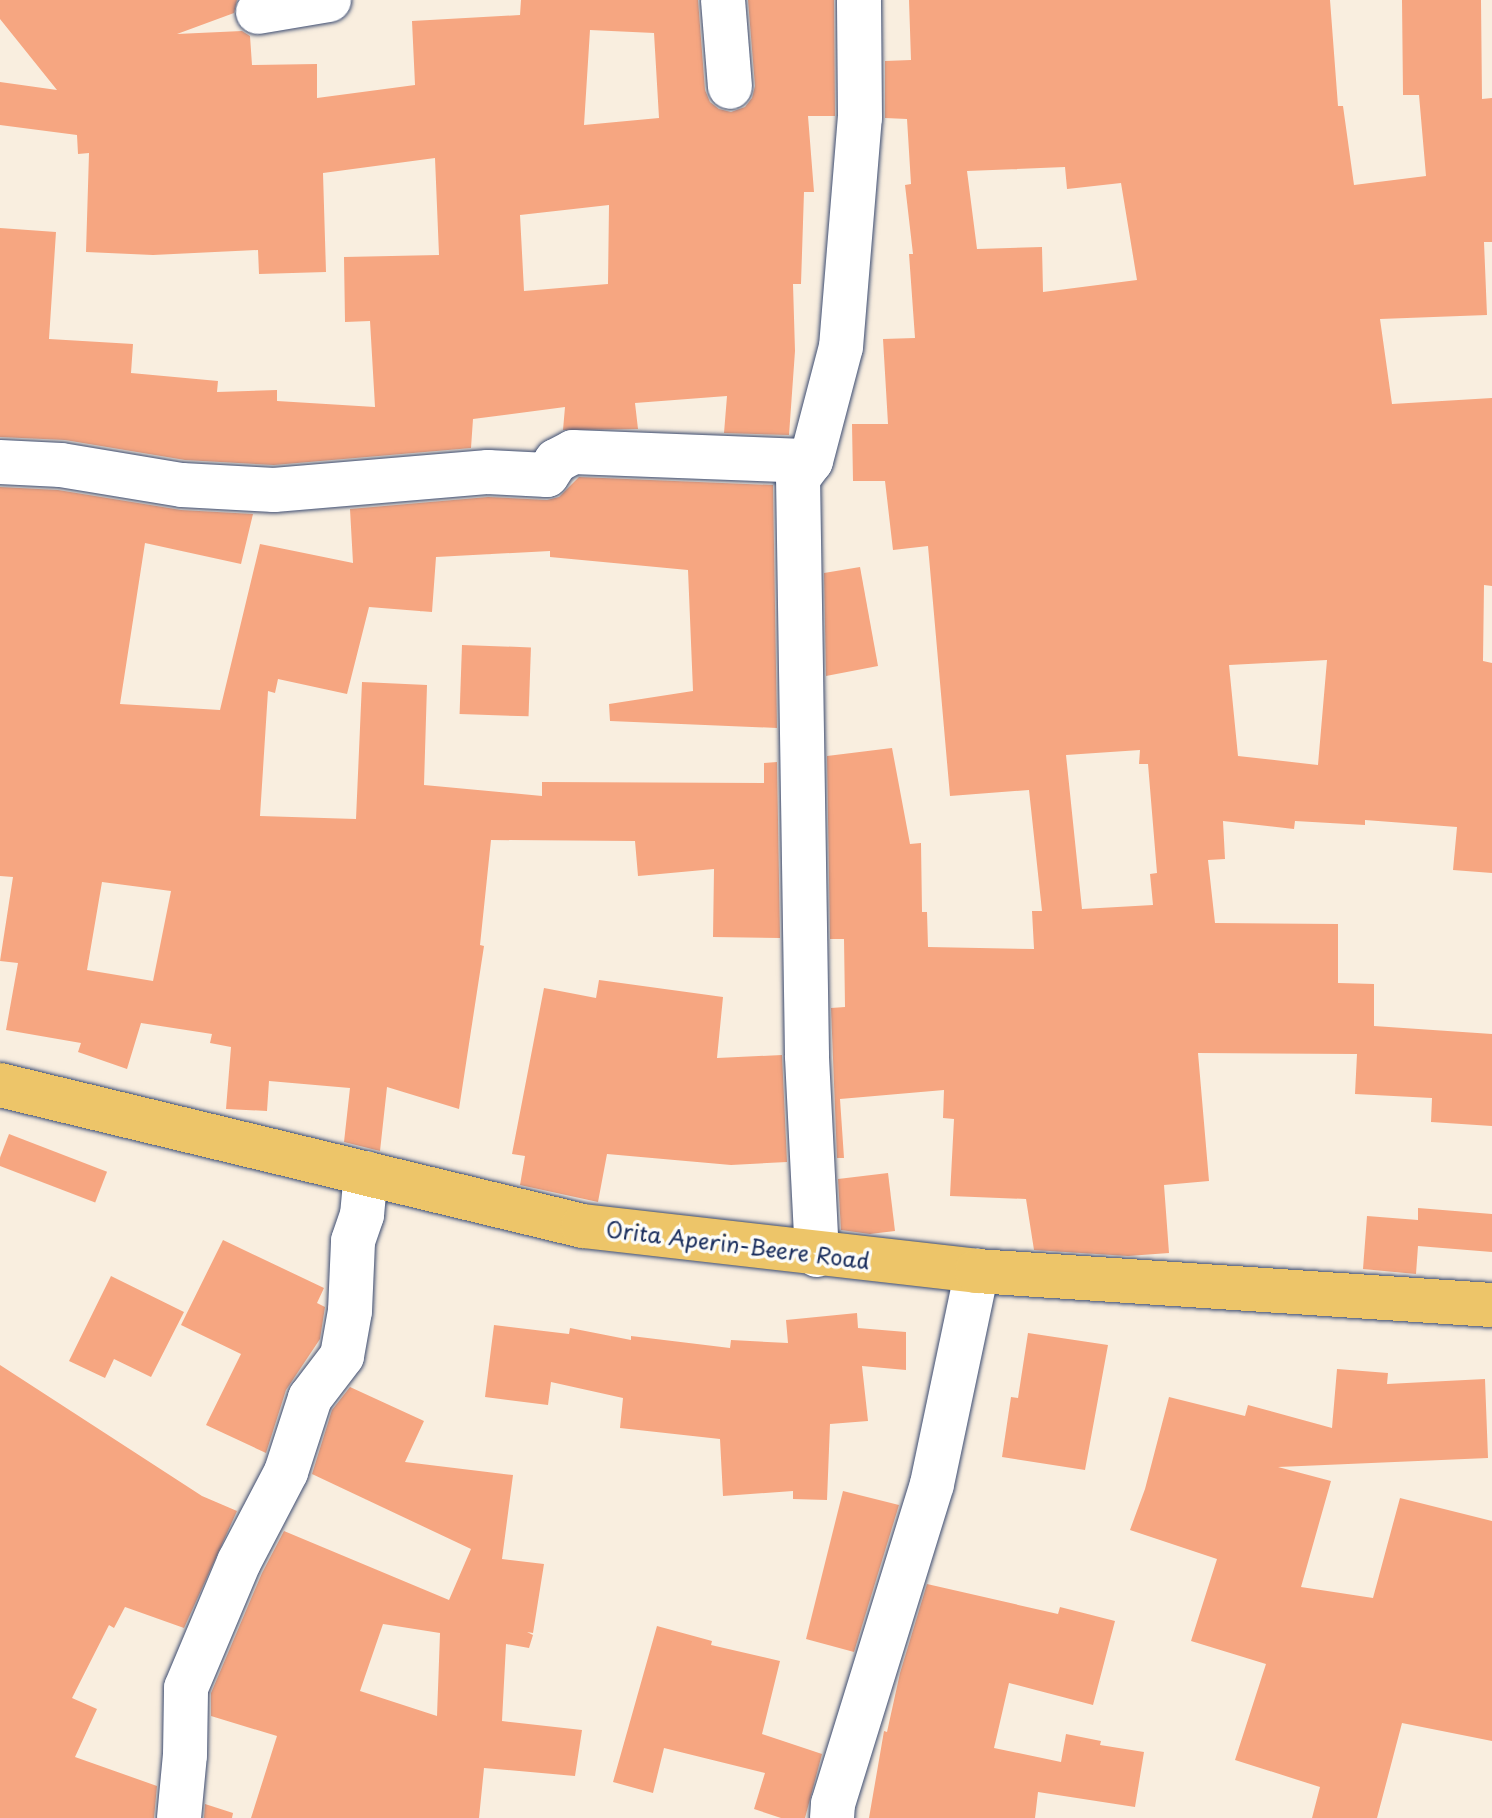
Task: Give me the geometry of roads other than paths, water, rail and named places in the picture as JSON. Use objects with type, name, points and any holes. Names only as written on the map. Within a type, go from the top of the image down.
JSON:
[{"type":"main road","name":"Orita Aperin-Beere Road","points":[[0,1085],[583,1226],[977,1271],[1492,1305]]},
{"type":"street","points":[[258,12],[329,0]]},
{"type":"street","points":[[723,0],[730,87]]},
{"type":"street","points":[[817,1255],[807,1055],[798,478],[811,461],[841,347],[860,118],[859,0]]},
{"type":"street","points":[[0,462],[61,465],[182,485],[274,490],[488,472],[547,475],[556,461],[573,452],[811,461]]},
{"type":"street","points":[[179,1818],[185,1755],[186,1688],[239,1562],[286,1472],[310,1398],[342,1356],[350,1311],[353,1241],[362,1215],[366,1173]]},
{"type":"street","points":[[832,1818],[833,1804],[932,1484],[977,1271]]}]
